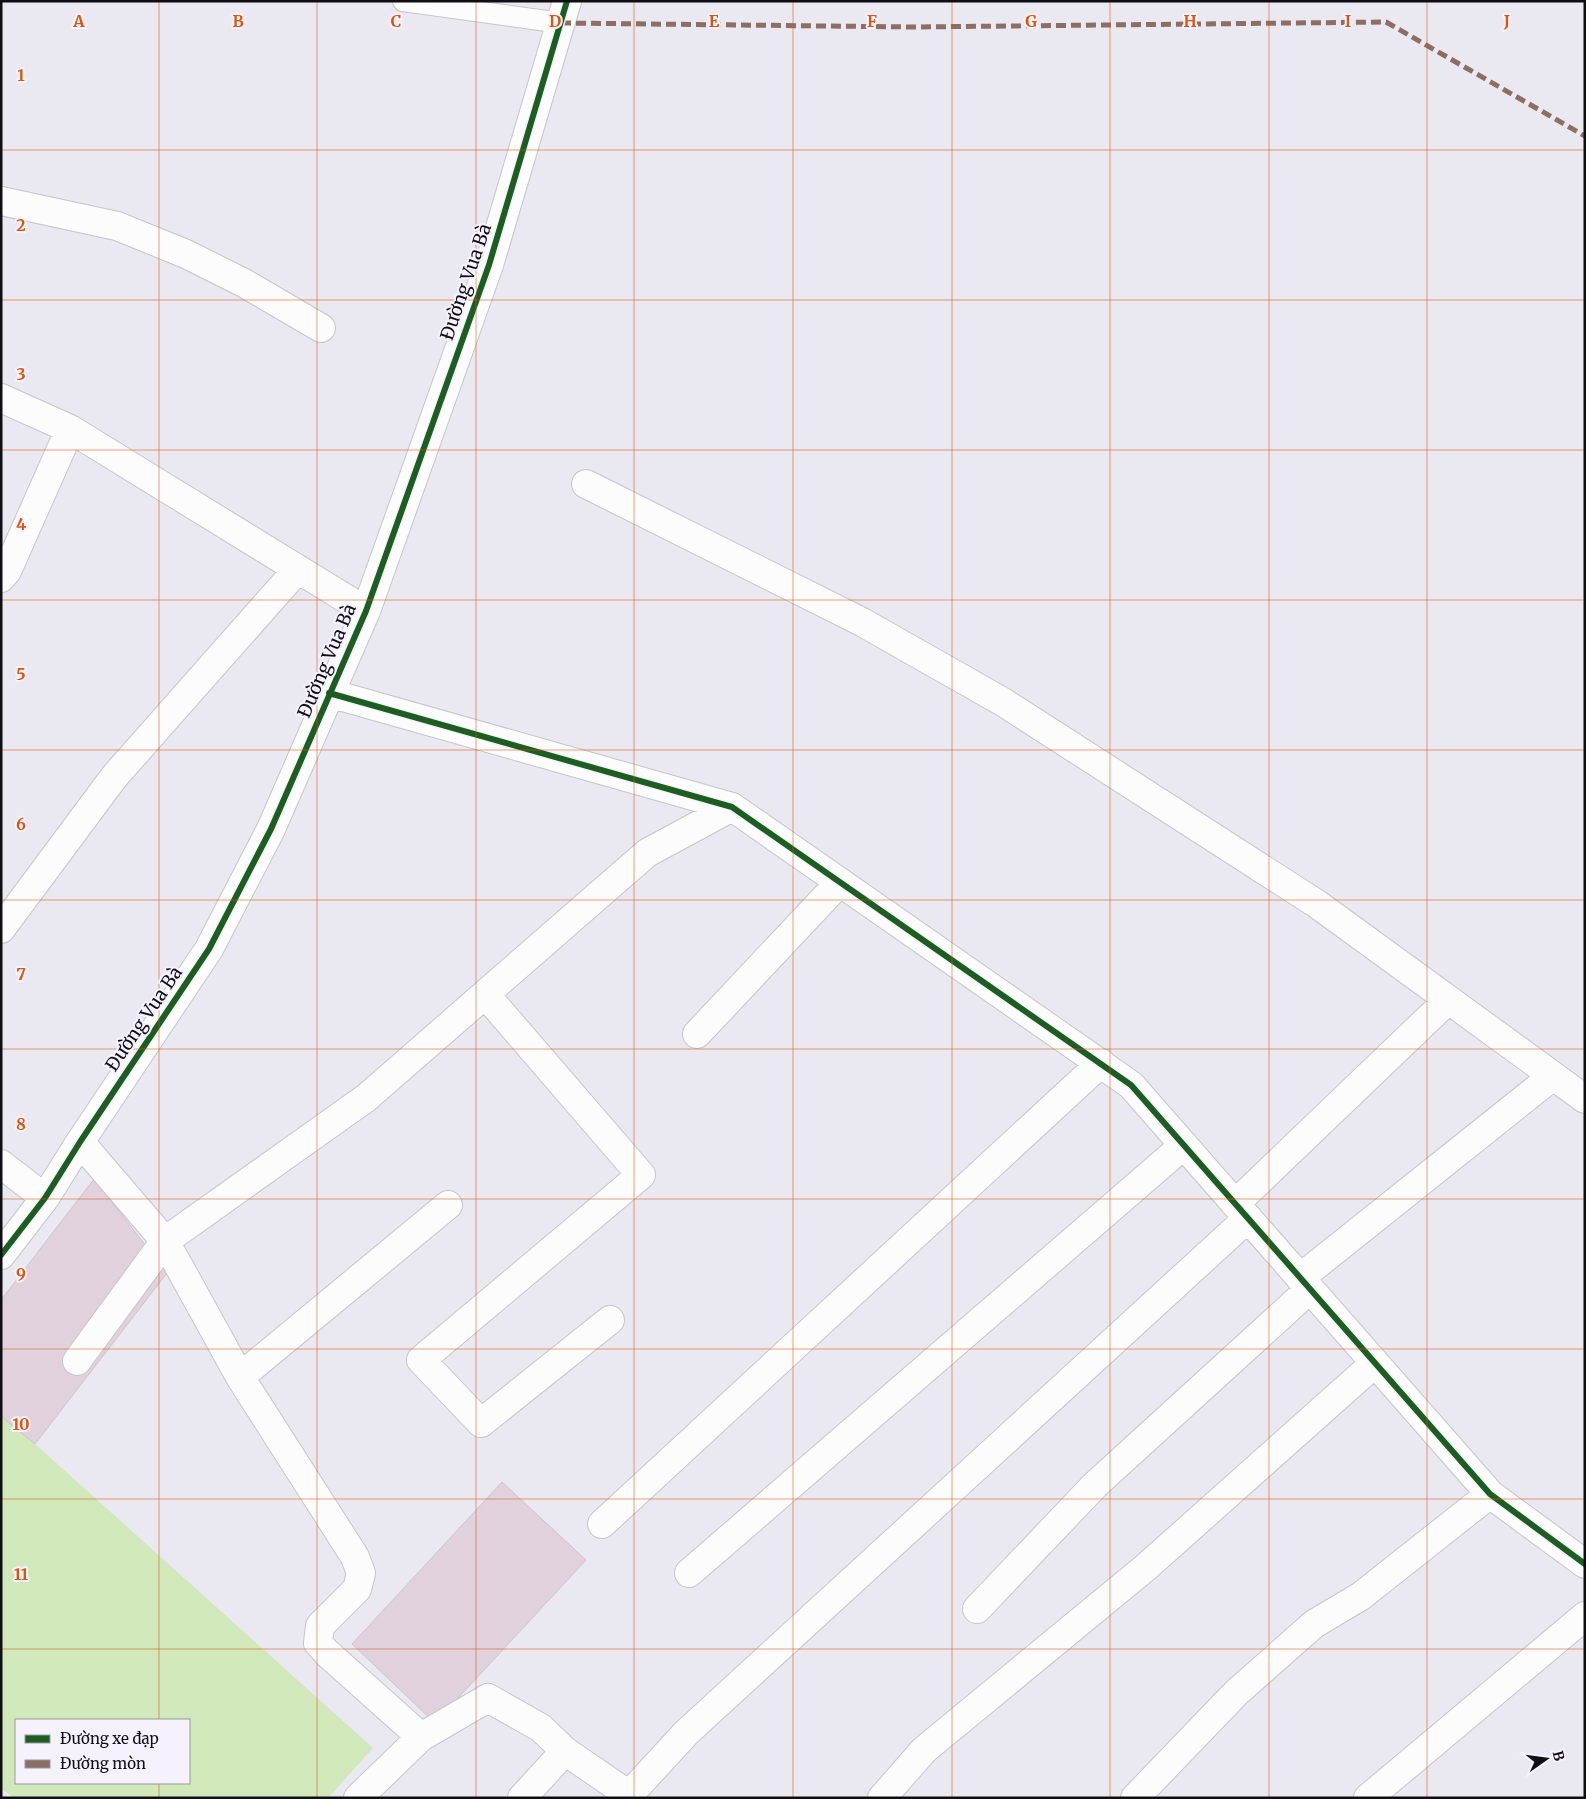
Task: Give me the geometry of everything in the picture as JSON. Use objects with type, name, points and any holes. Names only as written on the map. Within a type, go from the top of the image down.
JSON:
[{"type":"street","name":"Đường Vua Bà","points":[[1,1255],[45,1198],[80,1142],[209,949],[271,829],[366,611],[489,265],[564,12]]},
{"type":"street","points":[[1,202],[117,226],[134,232],[236,278],[321,328]]},
{"type":"street","points":[[1,398],[70,429],[366,611]]},
{"type":"street","points":[[1,578],[7,571],[70,429]]},
{"type":"street","points":[[586,484],[862,622],[1003,702],[1317,904],[1585,1099]]},
{"type":"street","points":[[1,929],[114,777],[298,569]]},
{"type":"street","points":[[329,693],[732,807],[1131,1085],[1490,1494],[1585,1564]]},
{"type":"street","points":[[77,1361],[165,1241],[366,1098],[647,854],[732,807]]},
{"type":"street","points":[[697,1034],[840,882]]},
{"type":"street","points":[[485,994],[641,1175],[421,1360],[481,1423],[610,1320]]},
{"type":"street","points":[[358,1798],[422,1737],[488,1698],[541,1728],[564,1751],[630,1796],[686,1733],[1242,1211],[1448,1000]]},
{"type":"street","points":[[602,1524],[1100,1063]]},
{"type":"street","points":[[977,1609],[1095,1485],[1305,1284],[1553,1076]]},
{"type":"street","points":[[80,1142],[165,1241],[240,1378],[355,1557],[361,1573],[357,1589],[320,1626],[318,1642],[422,1737]]},
{"type":"street","points":[[689,1573],[1184,1146]]},
{"type":"street","points":[[1,1164],[45,1198]]},
{"type":"street","points":[[240,1378],[448,1205]]},
{"type":"street","points":[[882,1798],[924,1750],[1145,1568],[1375,1363]]},
{"type":"street","points":[[1135,1798],[1236,1693],[1314,1624],[1361,1596],[1490,1494]]},
{"type":"street","points":[[1368,1798],[1585,1616]]},
{"type":"street","points":[[522,1798],[564,1751]]},
{"type":"lane","points":[[403,1],[564,12]]},
{"type":"green space","points":[[1,1416],[35,1444],[373,1748],[328,1798],[14,1798],[1,1788]]},
{"type":"building","points":[[94,1179],[167,1273],[35,1444],[1,1416],[1,1300]]},
{"type":"building","points":[[502,1482],[586,1560],[435,1723],[352,1644]]},
{"type":"marked path","points":[[561,23],[915,27],[1386,22],[1585,136]]},
{"type":"cycle path","points":[[1,1255],[45,1198],[80,1142],[209,949],[271,829],[366,611],[489,265],[567,1]]},
{"type":"cycle path","points":[[329,693],[732,807],[1131,1085],[1490,1494],[1585,1564]]}]
